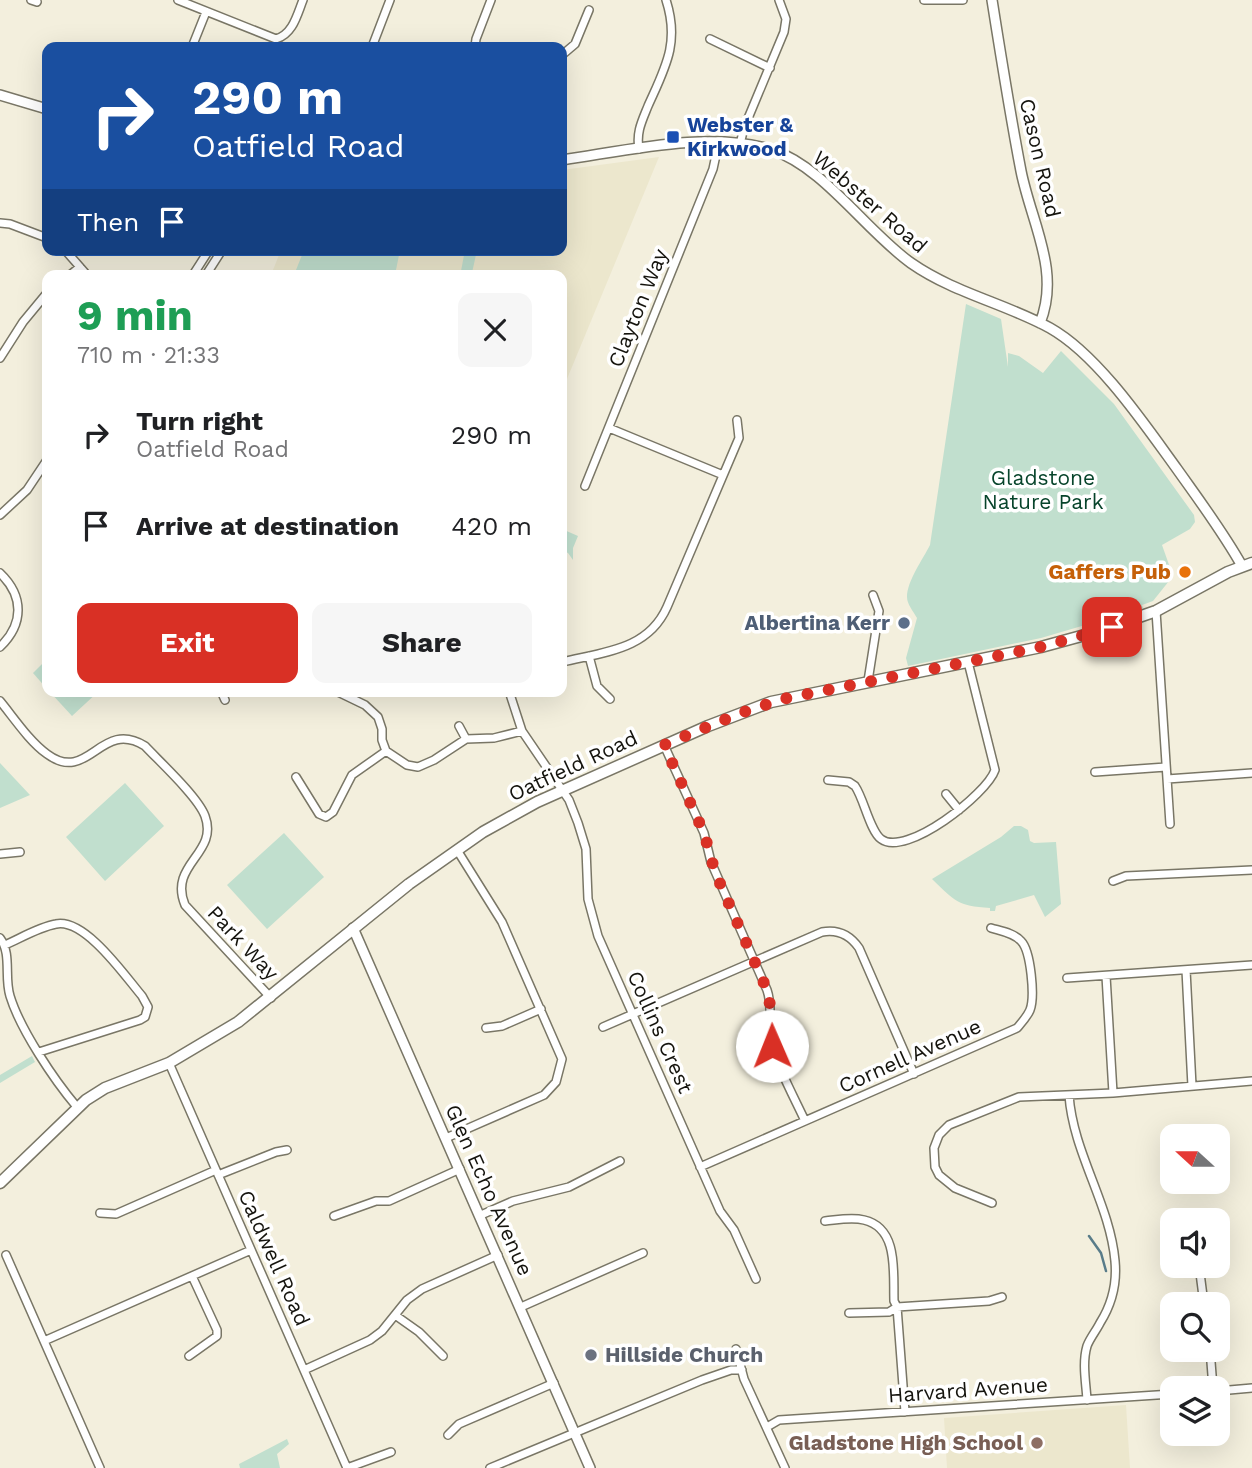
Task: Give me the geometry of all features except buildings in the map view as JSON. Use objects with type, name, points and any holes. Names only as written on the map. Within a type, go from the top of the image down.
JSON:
[{"type":"main road","name":"Oatfield Road","points":[[0,1183],[77,1107],[106,1088],[169,1063],[230,1027],[271,998],[353,928],[457,850],[514,813],[664,745],[771,702],[1041,647],[1123,624],[1156,611],[1247,564]]},
{"type":"street","points":[[178,0],[276,39],[291,28],[303,0]]},
{"type":"street","points":[[374,42],[390,0]]},
{"type":"street","points":[[476,42],[491,0]]},
{"type":"street","points":[[639,149],[639,127],[671,50],[672,26],[666,0]]},
{"type":"street","points":[[740,144],[744,128],[784,32],[786,19],[779,0]]},
{"type":"street","points":[[925,0],[963,0]]},
{"type":"street","name":"Cason Road","points":[[992,0],[1021,174],[1041,238],[1046,268],[1046,300],[1040,323]]},
{"type":"street","points":[[567,51],[575,44],[589,10]]},
{"type":"street","points":[[194,42],[206,12]]},
{"type":"street","points":[[710,39],[770,68]]},
{"type":"street","points":[[1,95],[42,107]]},
{"type":"street","name":"Webster Road","points":[[567,159],[715,142],[772,150],[803,166],[888,244],[936,279],[1040,323],[1074,346],[1120,393],[1147,426],[1247,564]]},
{"type":"street","name":"Clayton Way","points":[[585,485],[713,169],[715,142]]},
{"type":"street","points":[[0,223],[42,236]]},
{"type":"street","points":[[70,256],[82,270]]},
{"type":"street","points":[[76,270],[80,267]]},
{"type":"street","points":[[0,358],[23,322],[42,299]]},
{"type":"street","points":[[567,661],[635,643],[656,628],[739,438],[737,420]]},
{"type":"street","points":[[610,428],[723,475]]},
{"type":"street","points":[[0,515],[27,490],[42,468]]},
{"type":"street","points":[[0,647],[12,633],[18,614],[14,591],[2,575]]},
{"type":"street","points":[[867,681],[880,611],[873,595]]},
{"type":"street","points":[[1156,611],[1170,824]]},
{"type":"street","points":[[589,656],[597,686],[610,699]]},
{"type":"street","points":[[828,780],[849,782],[855,786],[877,835],[888,843],[898,843],[919,835],[939,825],[959,810],[985,788],[995,770],[968,662]]},
{"type":"street","points":[[348,697],[365,705],[378,717],[386,751],[407,765],[418,767],[435,760],[466,739],[494,738],[522,731]]},
{"type":"street","name":"Collins Crest","points":[[511,697],[522,731],[569,800],[583,835],[588,899],[594,923],[700,1167],[720,1211],[734,1230],[755,1279]]},
{"type":"street","name":"Park Way","points":[[0,701],[41,750],[62,761],[87,758],[118,738],[136,740],[145,746],[206,817],[206,841],[182,876],[181,891],[185,905],[271,998]]},
{"type":"street","points":[[459,726],[466,739]]},
{"type":"street","points":[[664,745],[704,833],[711,862],[770,999],[772,1046],[805,1121]]},
{"type":"street","points":[[296,777],[319,814],[326,817],[333,812],[352,775],[386,751]]},
{"type":"street","points":[[1095,772],[1166,767]]},
{"type":"street","points":[[1167,779],[1252,773]]},
{"type":"street","points":[[946,794],[959,810]]},
{"type":"street","points":[[446,1138],[544,1096],[556,1082],[562,1059],[502,922],[457,850]]},
{"type":"street","points":[[0,854],[20,852]]},
{"type":"street","points":[[1113,881],[1126,876],[1252,870]]},
{"type":"street","points":[[39,1052],[140,1020],[145,1017],[148,1007],[142,996],[88,935],[74,926],[57,924],[2,942],[10,997],[39,1052],[57,1082],[77,1107]]},
{"type":"street","name":"Glen Echo Avenue","points":[[353,928],[590,1468]]},
{"type":"street","name":"Cornell Avenue","points":[[700,1167],[1017,1028],[1026,1018],[1032,999],[1028,953],[1023,942],[1014,935],[991,928]]},
{"type":"street","points":[[603,1027],[822,932],[835,931],[848,936],[859,948],[914,1074]]},
{"type":"street","points":[[1068,978],[1252,965]]},
{"type":"street","points":[[1186,970],[1192,1086]]},
{"type":"street","points":[[1106,976],[1113,1093]]},
{"type":"street","points":[[486,1028],[502,1026],[541,1009]]},
{"type":"street","name":"Caldwell Road","points":[[169,1063],[347,1468]]},
{"type":"street","points":[[992,1203],[946,1182],[935,1167],[934,1149],[939,1135],[949,1125],[1010,1099],[1252,1081]]},
{"type":"street","points":[[1069,1095],[1073,1125],[1109,1230],[1115,1259],[1111,1301],[1085,1353],[1087,1400]]},
{"type":"street","points":[[100,1213],[116,1214],[217,1172],[287,1150]]},
{"type":"street","points":[[481,1215],[513,1201],[569,1188],[620,1161]]},
{"type":"street","points":[[334,1216],[376,1201],[389,1201],[460,1169]]},
{"type":"street","points":[[825,1221],[864,1220],[883,1230],[891,1250],[905,1412]]},
{"type":"street","points":[[44,1342],[251,1250]]},
{"type":"street","points":[[521,1307],[643,1254]]},
{"type":"street","points":[[6,1255],[98,1467]]},
{"type":"street","points":[[304,1370],[370,1340],[407,1300],[422,1289],[498,1255]]},
{"type":"street","points":[[189,1356],[217,1336],[192,1276]]},
{"type":"street","points":[[849,1314],[889,1312],[897,1307],[989,1301],[1002,1297]]},
{"type":"street","points":[[395,1315],[419,1332],[443,1356]]},
{"type":"street","points":[[736,1349],[742,1370],[785,1468]]},
{"type":"street","points":[[491,1468],[711,1377],[742,1370]]},
{"type":"street","points":[[448,1435],[459,1424],[554,1383]]},
{"type":"street","points":[[1230,1390],[1252,1388]]},
{"type":"street","name":"Harvard Avenue","points":[[767,1427],[779,1420],[1160,1395]]},
{"type":"street","points":[[347,1468],[391,1452]]},
{"type":"shaded area","points":[[659,157],[567,379],[567,270],[273,270],[279,256],[567,256],[567,169]]},
{"type":"shaded area","name":"Gladstone High School","points":[[1126,1405],[1130,1468],[947,1468],[944,1418]]},
{"type":"green space","points":[[302,256],[399,256],[396,270],[296,270]]},
{"type":"green space","points":[[464,256],[476,256],[473,270],[461,270]]},
{"type":"green space","name":"Gladstone Nature Park","points":[[966,304],[1001,319],[1008,367],[1008,353],[1019,356],[1043,373],[1061,351],[1114,404],[1194,515],[1195,522],[1190,529],[1162,545],[1173,576],[1153,601],[1142,605],[1143,608],[1041,638],[908,666],[906,658],[917,618],[907,597],[912,577],[930,545]]},
{"type":"green space","points":[[567,531],[578,536],[573,548],[573,560],[568,553]]},
{"type":"green space","points":[[42,664],[42,683],[33,673]]},
{"type":"green space","points":[[55,697],[93,697],[72,716]]},
{"type":"green space","points":[[0,763],[30,795],[0,808]]},
{"type":"green space","points":[[125,783],[164,826],[105,881],[66,837]]},
{"type":"green space","points":[[1014,826],[1028,830],[1030,841],[1034,843],[1056,842],[1061,904],[1045,917],[1034,895],[996,906],[995,911],[990,911],[990,908],[970,906],[957,901],[932,879],[1001,837]]},
{"type":"green space","points":[[284,833],[324,877],[267,929],[227,885]]},
{"type":"green space","points":[[32,1056],[35,1062],[0,1083],[0,1075]]},
{"type":"green space","points":[[287,1439],[289,1444],[277,1454],[280,1468],[240,1468],[239,1464]]},
{"type":"waterway","points":[[1089,1236],[1101,1253],[1106,1271]]},
{"type":"place","name":"Webster & Kirkwood","points":[[673,137]]},
{"type":"place","name":"Gaffers Pub","points":[[1185,572]]},
{"type":"place","name":"Albertina Kerr","points":[[904,623]]},
{"type":"place","name":"Hillside Church","points":[[591,1355]]},
{"type":"place","name":"Gladstone High School","points":[[1037,1443]]},
{"type":"route","points":[[772,1046],[772,1014],[767,990],[715,872],[704,833],[664,745],[771,702],[1041,647],[1112,627]]}]
